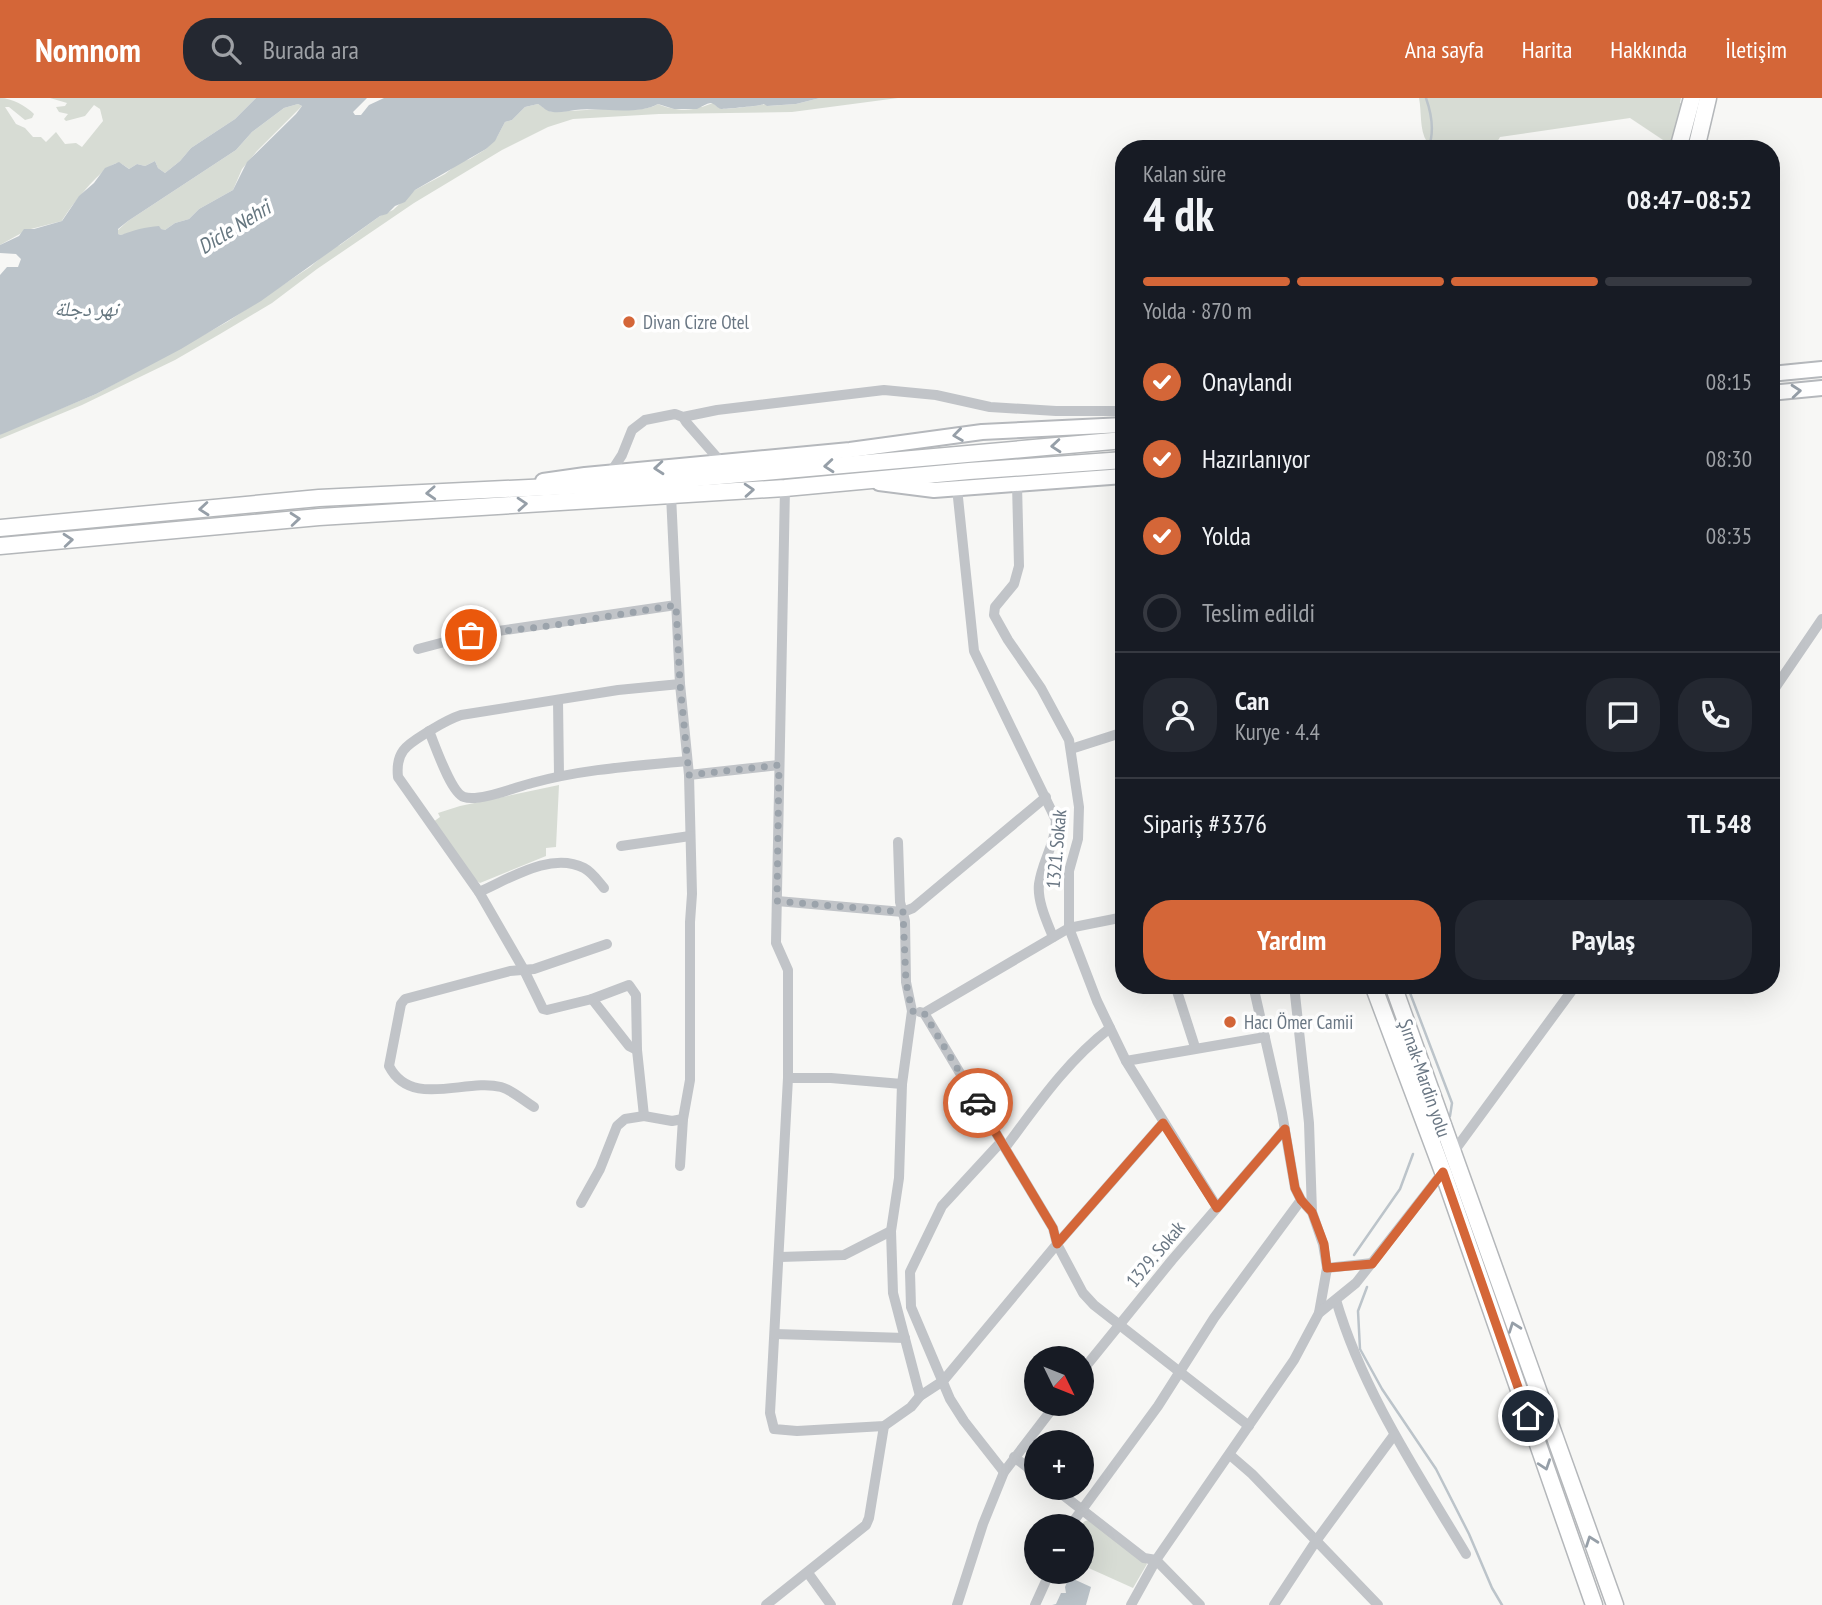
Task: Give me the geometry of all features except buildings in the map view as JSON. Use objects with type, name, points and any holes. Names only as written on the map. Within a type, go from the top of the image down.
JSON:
[{"type":"highway","points":[[1671,140],[1699,101]]},
{"type":"highway","points":[[1699,101],[1699,140]]},
{"type":"highway","points":[[1680,140],[1685,120]]},
{"type":"highway","points":[[0,528],[318,498],[652,482],[1115,441]]},
{"type":"highway","points":[[0,546],[319,517],[785,488],[1115,461]]},
{"type":"highway","name":"Şırnak-Mardin yolu","points":[[1376,994],[1443,1172],[1594,1605]]},
{"type":"highway","name":"Şırnak-Mardin yolu","points":[[1396,994],[1615,1605]]},
{"type":"main road","points":[[1780,373],[1822,369]]},
{"type":"main road","points":[[1780,392],[1822,388]]},
{"type":"main road","points":[[480,491],[611,472],[850,450],[982,432],[1115,425]]},
{"type":"main road","points":[[860,481],[934,490],[1115,477]]},
{"type":"street","points":[[611,472],[622,455],[632,430],[645,420],[675,414],[684,416],[884,390],[936,395],[990,407],[1115,411]]},
{"type":"street","points":[[684,416],[686,422],[721,462]]},
{"type":"street","name":"1321. Sokak","points":[[1017,484],[1019,566],[1014,584],[995,607],[995,615],[1008,640],[1041,688],[1069,740],[1079,807],[1078,839],[1069,871],[1069,928],[1126,1061],[1217,1208]]},
{"type":"street","points":[[785,488],[776,943],[788,970],[788,1078],[770,1413],[774,1429],[797,1431],[884,1426],[911,1407],[920,1396],[943,1381],[1057,1244],[1163,1123]]},
{"type":"street","points":[[957,488],[974,651],[1056,820],[1053,844],[1039,886],[1045,917],[1053,937]]},
{"type":"street","points":[[671,495],[680,684],[689,775],[692,894],[690,1080],[683,1119],[680,1166]]},
{"type":"street","points":[[418,649],[471,635],[556,625],[676,605]]},
{"type":"street","points":[[1780,681],[1822,619]]},
{"type":"street","points":[[644,1116],[636,995],[629,985],[592,999],[543,1009],[479,892],[398,777],[397,764],[401,753],[414,739],[445,720],[461,715],[680,684]]},
{"type":"street","points":[[558,700],[559,775]]},
{"type":"street","points":[[429,731],[455,790],[463,797],[478,797],[559,775],[687,761]]},
{"type":"street","points":[[1071,749],[1115,735]]},
{"type":"street","points":[[689,775],[779,765]]},
{"type":"street","points":[[777,901],[903,912],[913,908],[1046,797]]},
{"type":"street","points":[[621,846],[690,836]]},
{"type":"street","points":[[898,842],[906,982],[912,1011],[902,1084],[898,1178],[891,1231],[892,1293],[920,1396]]},
{"type":"street","points":[[479,892],[538,866],[561,863],[583,867],[604,888]]},
{"type":"street","points":[[912,1011],[924,1013],[1069,928],[1115,919]]},
{"type":"street","points":[[534,1107],[504,1087],[487,1085],[438,1090],[411,1087],[399,1079],[389,1066],[401,1004],[405,999],[534,969],[607,944]]},
{"type":"street","points":[[1178,994],[1195,1047]]},
{"type":"street","points":[[1255,994],[1295,1188],[1312,1212]]},
{"type":"street","points":[[1130,1605],[1156,1560],[1294,1360],[1319,1313],[1327,1268],[1324,1244],[1312,1212],[1309,1123],[1295,994]]},
{"type":"street","points":[[1452,1154],[1569,994]]},
{"type":"street","points":[[592,999],[629,1046],[638,1050]]},
{"type":"street","points":[[924,1013],[1053,1228],[1057,1244],[1083,1293],[1119,1326],[1249,1426]]},
{"type":"street","points":[[1004,1472],[950,1399],[911,1307],[910,1272],[942,1206],[1003,1145],[1067,1066],[1087,1045],[1110,1028]]},
{"type":"street","points":[[1126,1061],[1265,1037]]},
{"type":"street","points":[[788,1078],[831,1078],[902,1084]]},
{"type":"street","points":[[581,1203],[600,1169],[617,1126],[625,1119],[644,1116],[671,1121],[683,1119]]},
{"type":"street","name":"1329. Sokak","points":[[1094,1356],[1285,1129]]},
{"type":"street","points":[[1319,1313],[1356,1283],[1443,1172]]},
{"type":"street","points":[[1078,1514],[1180,1372],[1214,1318],[1301,1200]]},
{"type":"street","points":[[780,1257],[844,1255],[891,1231]]},
{"type":"street","points":[[1327,1268],[1372,1264]]},
{"type":"street","points":[[1336,1300],[1346,1334],[1366,1382],[1466,1554]]},
{"type":"street","points":[[775,1334],[905,1338]]},
{"type":"street","points":[[957,1605],[983,1524],[1004,1472],[1046,1416]]},
{"type":"street","points":[[766,1605],[866,1525],[884,1426]]},
{"type":"street","points":[[1274,1605],[1315,1541],[1394,1434]]},
{"type":"street","points":[[1230,1455],[1252,1474],[1378,1605]]},
{"type":"street","points":[[1014,1457],[1024,1465]]},
{"type":"street","points":[[1070,1500],[1144,1558],[1156,1560],[1200,1605]]},
{"type":"street","points":[[808,1573],[831,1605]]},
{"type":"street","points":[[1035,1605],[1045,1584]]},
{"type":"shaded area","points":[[0,98],[18,103],[34,114],[32,118],[25,120],[9,107],[5,107],[16,124],[25,128],[33,137],[41,137],[46,142],[56,132],[65,144],[76,143],[82,147],[103,121],[100,109],[94,105],[85,116],[66,121],[64,119],[68,114],[59,112],[56,107],[65,106],[67,103],[50,98],[256,98],[235,119],[191,148],[165,173],[158,168],[155,161],[145,166],[137,164],[129,169],[119,163],[113,164],[88,186],[62,221],[27,230],[0,245]]},
{"type":"shaded area","points":[[820,98],[898,98],[792,112],[659,114],[573,119],[548,127],[502,150],[414,203],[272,303],[175,360],[82,405],[0,439],[0,435],[5,432],[96,394],[227,322],[310,267],[332,248],[393,210],[415,190],[486,149],[505,122],[512,120],[525,107],[538,104],[551,112],[640,109],[658,104],[685,110],[713,103],[723,109],[765,104],[796,104]]},
{"type":"shaded area","points":[[1419,98],[1681,98],[1680,103],[1689,105],[1685,120],[1672,140],[1663,140],[1630,118],[1500,137],[1498,140],[1426,140]]},
{"type":"shaded area","points":[[298,104],[302,106],[242,169],[233,190],[199,209],[189,219],[175,223],[165,230],[149,228],[118,234],[118,230],[128,221],[236,150],[252,132],[284,108]]},
{"type":"shaded area","points":[[559,785],[556,847],[546,848],[546,856],[480,883],[474,879],[433,822],[440,817],[438,813],[460,806]]},
{"type":"shaded area","points":[[1094,1524],[1147,1564],[1133,1588],[1094,1570]]},
{"type":"water","name":"نهر دجلة","points":[[256,98],[367,98],[353,112],[355,115],[361,115],[369,105],[384,98],[820,98],[796,104],[764,104],[721,109],[711,103],[697,109],[674,109],[658,104],[639,110],[584,109],[558,112],[549,111],[538,104],[525,107],[512,120],[505,122],[495,141],[486,149],[415,190],[405,202],[380,216],[261,301],[181,349],[96,394],[0,435],[0,275],[7,267],[18,267],[21,259],[16,254],[0,253],[0,245],[19,236],[24,229],[62,221],[79,196],[94,183],[105,168],[119,162],[129,169],[137,164],[145,166],[155,161],[158,168],[165,173],[191,148],[235,119]],"holes":[[[298,104],[302,106],[247,162],[233,190],[199,209],[189,219],[175,223],[165,230],[159,226],[118,234],[118,229],[128,221],[236,150],[252,132],[284,108]]]},
{"type":"water","points":[[1066,1584],[1084,1584],[1091,1587],[1086,1605],[1052,1605],[1056,1604],[1061,1593],[1066,1593]]},
{"type":"waterway","points":[[1426,98],[1432,123],[1430,140]]},
{"type":"waterway","points":[[1410,994],[1452,1103],[1450,1116]]},
{"type":"waterway","points":[[1354,1255],[1400,1189],[1413,1154]]},
{"type":"waterway","points":[[1367,1287],[1358,1311],[1360,1349],[1382,1389],[1436,1469],[1502,1605]]},
{"type":"way so far","points":[[471,635],[546,624],[556,625],[676,605],[689,775],[779,765],[777,901],[903,912],[906,982],[912,1011],[924,1013],[978,1103]]},
{"type":"place","name":"Divan Cizre Otel","points":[[629,322]]},
{"type":"place","name":"Hacı Ömer Camii","points":[[1230,1022]]},
{"type":"route","points":[[978,1103],[1053,1228],[1057,1244],[1163,1123],[1217,1208],[1285,1129],[1295,1188],[1312,1212],[1324,1244],[1327,1268],[1372,1264],[1443,1172],[1528,1416]]},
{"type":"water label","name":"Dicle Nehri","points":[[234,227]]}]
